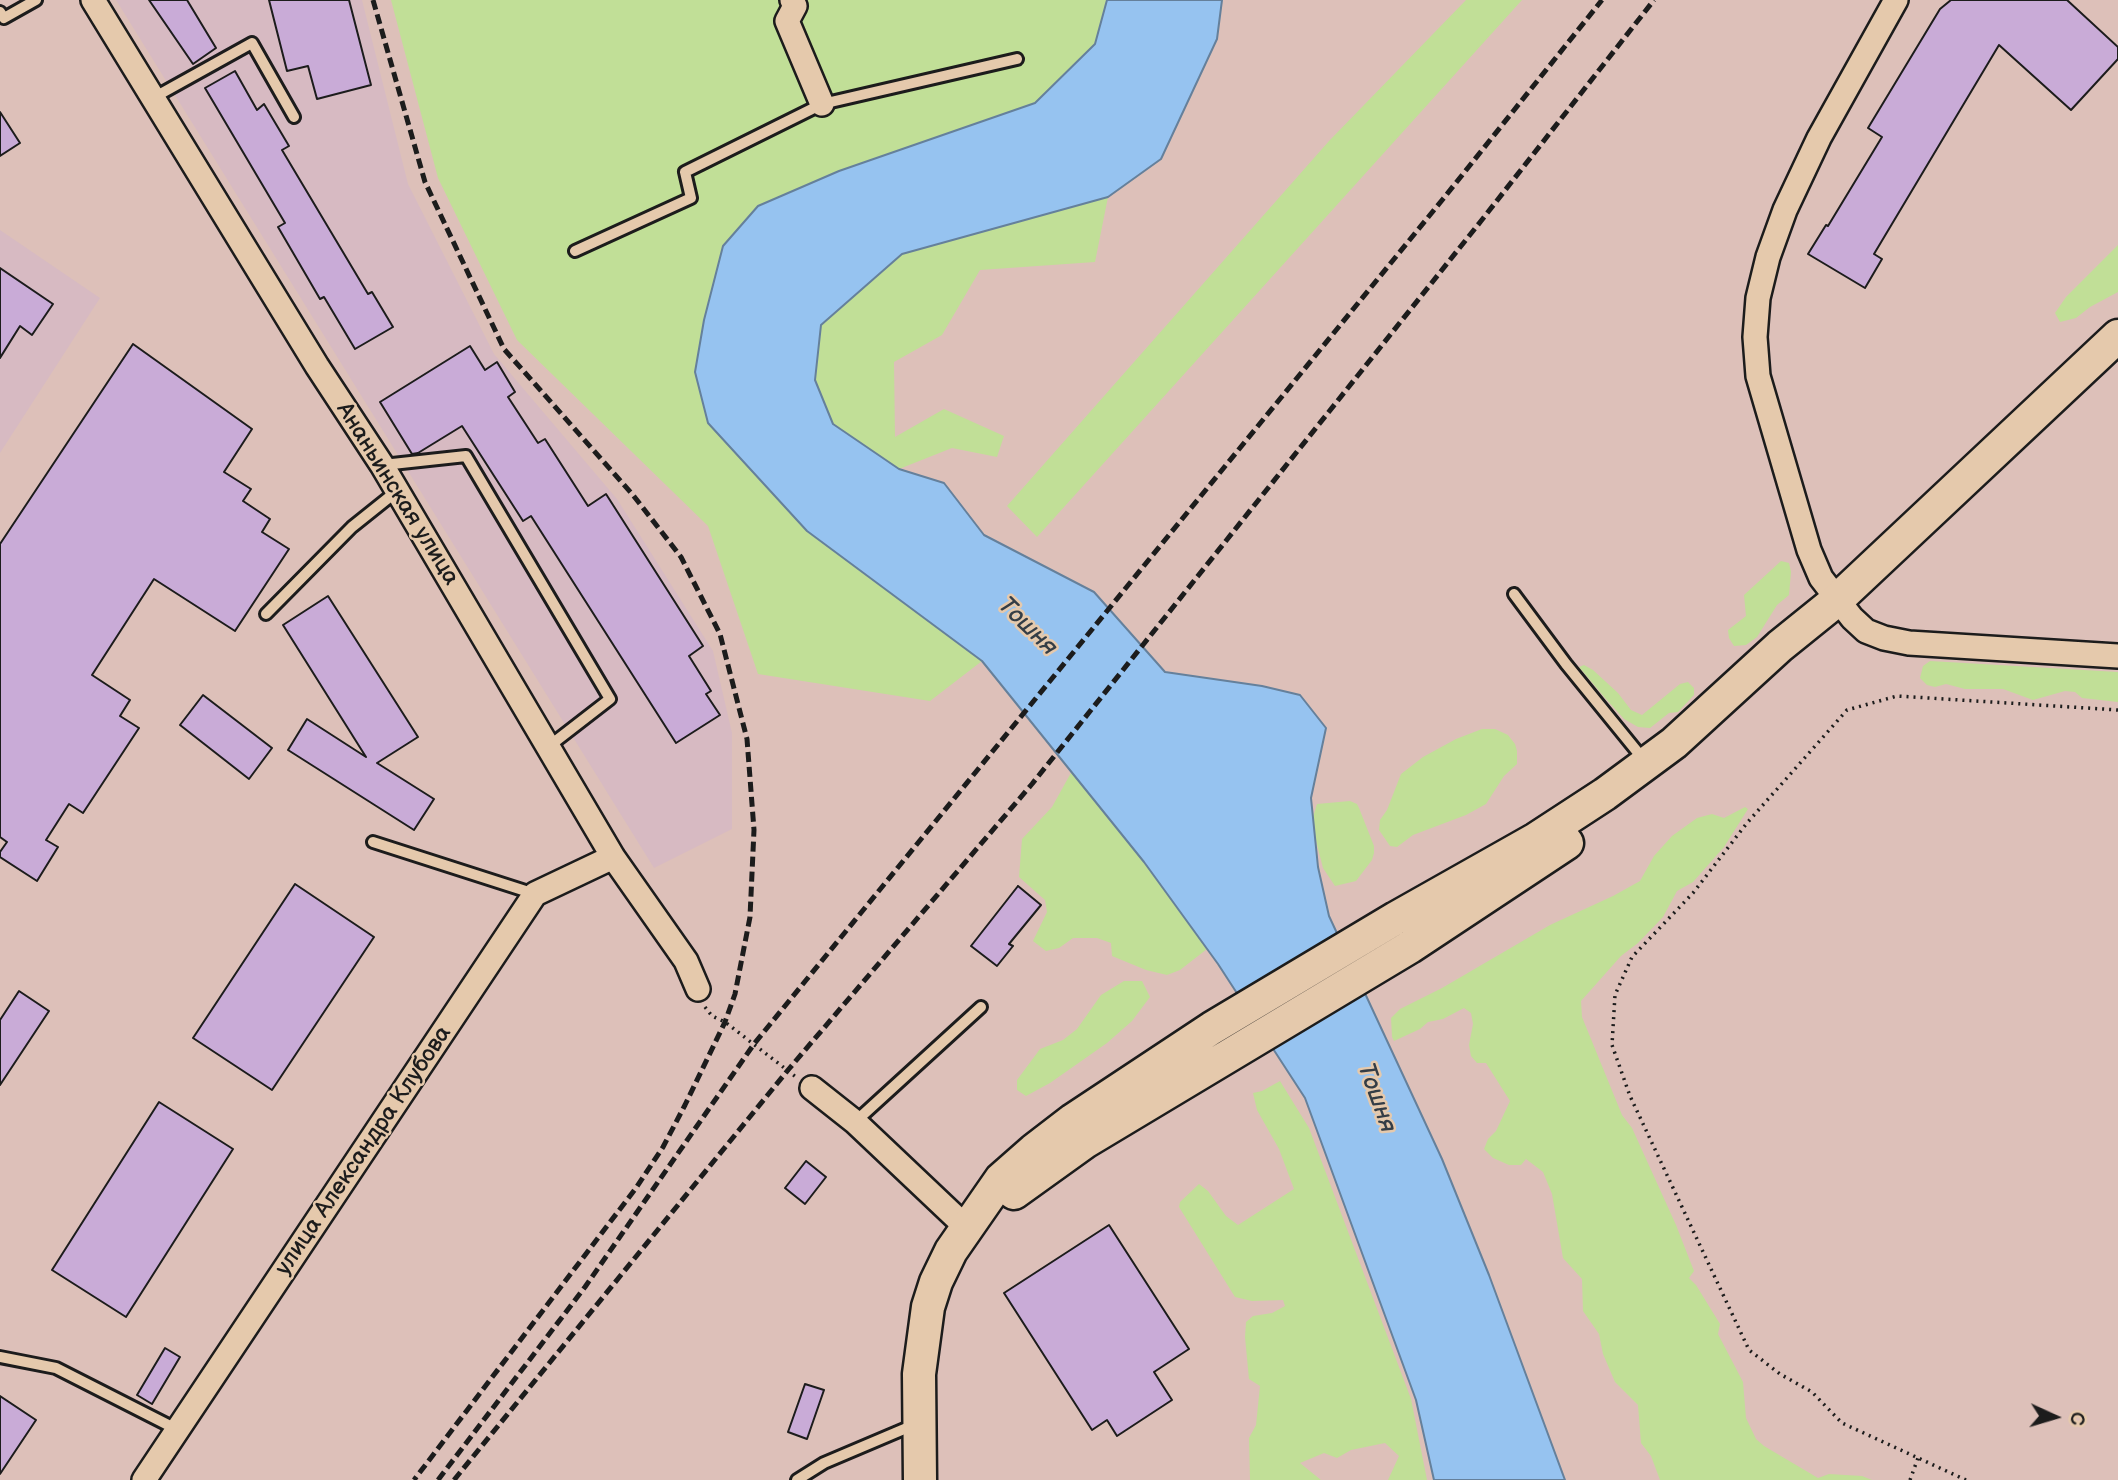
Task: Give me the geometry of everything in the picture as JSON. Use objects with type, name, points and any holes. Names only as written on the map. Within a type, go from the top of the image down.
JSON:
[{"type":"main road","points":[[920,1480],[921,1353],[928,1307],[942,1267],[1001,1179],[1073,1120],[1212,1028],[1396,918],[1536,839],[1674,743],[1780,646],[1837,600],[2118,337]]},
{"type":"main road","points":[[967,1228],[1076,1148],[1410,947],[1581,834],[1676,767],[1782,672],[1837,600]]},
{"type":"street","name":"Ананьинская улица","points":[[93,0],[317,366],[382,466],[613,857],[687,961],[698,989]]},
{"type":"street","points":[[1896,0],[1819,138],[1768,257],[1758,298],[1755,337],[1758,376],[1809,550],[1821,578],[1866,631],[1909,643],[2118,656]]},
{"type":"street","points":[[799,2],[787,20],[822,104]]},
{"type":"street","points":[[535,894],[613,857]]},
{"type":"street","name":"улица Александра Клубова","points":[[144,1480],[535,894]]},
{"type":"street","points":[[812,1088],[855,1122],[967,1228]]},
{"type":"lane","points":[[0,12],[4,18],[36,0]]},
{"type":"lane","points":[[152,98],[252,43],[294,117]]},
{"type":"lane","points":[[575,251],[691,198],[685,172],[822,104],[1017,59]]},
{"type":"lane","points":[[382,466],[466,456],[603,687],[610,699],[548,747]]},
{"type":"lane","points":[[266,614],[352,527],[397,491]]},
{"type":"lane","points":[[1514,594],[1566,664],[1646,763]]},
{"type":"lane","points":[[373,842],[535,894]]},
{"type":"lane","points":[[855,1122],[981,1007]]},
{"type":"lane","points":[[0,1357],[56,1368],[178,1430]]},
{"type":"lane","points":[[797,1480],[824,1463],[919,1423]]},
{"type":"path","points":[[1966,1480],[1842,1423],[1812,1392],[1780,1374],[1749,1350],[1630,1096],[1612,1045],[1615,995],[1632,957],[1693,893],[1747,824],[1847,710],[1897,696],[2118,710]]},
{"type":"path","points":[[698,989],[712,1016],[725,1022],[812,1088]]},
{"type":"path","points":[[1910,1480],[1917,1458]]},
{"type":"shaded area","points":[[116,0],[362,0],[408,184],[494,354],[617,499],[713,651],[732,733],[732,829],[654,868]]},
{"type":"shaded area","points":[[0,230],[100,298],[0,453]]},
{"type":"green space","points":[[391,0],[1107,0],[1095,44],[1035,103],[839,171],[758,206],[807,531],[982,661],[930,701],[758,674],[708,526],[517,340],[438,178]]},
{"type":"green space","points":[[1466,0],[1522,0],[1037,537],[1007,506],[1329,141]]},
{"type":"green space","points":[[1108,197],[1095,262],[980,270],[942,335],[894,362],[895,437],[944,409],[1004,436],[997,457],[952,448],[899,469],[833,424],[815,380],[821,325],[902,254]]},
{"type":"green space","points":[[2118,245],[2118,292],[2076,318],[2060,322],[2055,313],[2066,297]]},
{"type":"green space","points":[[1781,561],[1789,563],[1789,595],[1777,605],[1757,637],[1746,645],[1734,646],[1728,630],[1746,616],[1744,595]]},
{"type":"green space","points":[[1930,661],[2118,672],[2118,702],[2082,698],[2075,692],[2065,691],[2033,700],[2003,689],[1965,689],[1946,684],[1935,687],[1927,685],[1920,678],[1923,666]]},
{"type":"green space","points":[[1584,665],[1618,693],[1631,710],[1642,715],[1680,684],[1688,682],[1694,688],[1694,695],[1678,712],[1669,713],[1650,728],[1638,727],[1624,719],[1605,698],[1579,667]]},
{"type":"green space","points":[[1482,729],[1495,729],[1508,735],[1517,751],[1517,764],[1504,776],[1486,804],[1466,815],[1413,835],[1397,847],[1390,846],[1379,830],[1380,820],[1387,810],[1401,774],[1423,757],[1456,739]]},
{"type":"green space","points":[[1072,771],[1144,862],[1207,949],[1180,970],[1167,975],[1146,970],[1112,956],[1111,943],[1097,938],[1073,938],[1059,948],[1046,951],[1033,941],[1047,912],[1045,900],[1019,877],[1022,839],[1052,807]]},
{"type":"green space","points":[[1350,801],[1359,808],[1374,846],[1374,853],[1372,860],[1356,881],[1335,886],[1323,868],[1313,817],[1317,804]]},
{"type":"green space","points":[[1745,807],[1748,809],[1724,847],[1693,882],[1677,891],[1663,917],[1621,956],[1581,1001],[1582,1017],[1622,1115],[1632,1128],[1676,1225],[1694,1271],[1689,1278],[1720,1324],[1718,1334],[1743,1382],[1746,1418],[1756,1439],[1818,1478],[1829,1474],[1862,1476],[1872,1480],[1660,1480],[1651,1456],[1641,1443],[1638,1405],[1615,1382],[1603,1354],[1599,1334],[1583,1311],[1582,1279],[1563,1258],[1552,1194],[1543,1172],[1526,1159],[1521,1165],[1509,1165],[1493,1158],[1484,1149],[1510,1101],[1486,1063],[1477,1063],[1471,1056],[1471,1013],[1464,1008],[1443,1019],[1428,1022],[1420,1029],[1394,1041],[1392,1037],[1391,1018],[1400,1009],[1442,988],[1550,925],[1640,881],[1654,856],[1672,836],[1697,818],[1712,814],[1724,818]]},
{"type":"green space","points":[[1124,981],[1142,981],[1150,997],[1132,1021],[1107,1043],[1050,1083],[1026,1096],[1017,1090],[1017,1080],[1040,1049],[1063,1040],[1077,1029],[1101,995]]},
{"type":"green space","points":[[1280,1081],[1309,1128],[1411,1399],[1427,1480],[1388,1480],[1399,1456],[1385,1443],[1351,1450],[1337,1458],[1324,1453],[1300,1463],[1321,1480],[1250,1480],[1249,1438],[1256,1425],[1260,1386],[1249,1379],[1246,1322],[1253,1316],[1272,1313],[1285,1306],[1283,1300],[1252,1301],[1235,1297],[1179,1207],[1180,1202],[1199,1184],[1208,1191],[1226,1216],[1238,1225],[1294,1189],[1279,1149],[1257,1110],[1253,1093]]},
{"type":"water","name":"Тошня","points":[[1107,0],[1222,0],[1217,39],[1161,159],[1108,197],[902,254],[821,325],[815,380],[833,424],[899,469],[944,483],[984,535],[1094,592],[1165,672],[1262,686],[1300,695],[1326,728],[1311,798],[1318,867],[1329,916],[1442,1159],[1489,1275],[1565,1480],[1434,1480],[1416,1400],[1305,1098],[1218,964],[1144,862],[982,661],[807,531],[708,423],[695,372],[704,320],[723,246],[758,206],[839,171],[1035,103],[1095,44]]},
{"type":"building","points":[[149,0],[187,0],[216,48],[193,64]]},
{"type":"building","points":[[269,0],[349,0],[371,85],[317,99],[308,66],[287,71]]},
{"type":"building","points":[[1951,0],[2067,0],[2118,47],[2118,59],[2071,110],[1999,45],[1874,254],[1882,259],[1865,288],[1808,254],[1882,137],[1868,128],[1940,9]]},
{"type":"building","points":[[235,71],[257,110],[264,104],[289,146],[282,150],[368,294],[372,292],[393,327],[355,349],[324,297],[320,299],[278,227],[285,223],[205,88]]},
{"type":"building","points":[[0,112],[20,143],[0,156]]},
{"type":"building","points":[[0,268],[53,304],[32,335],[20,326],[0,358]]},
{"type":"building","points":[[133,344],[252,429],[224,472],[251,489],[243,501],[270,519],[262,532],[289,549],[235,631],[154,579],[92,675],[130,700],[120,716],[139,728],[83,813],[69,804],[46,840],[58,847],[37,881],[0,857],[0,852],[7,842],[0,837],[0,544]]},
{"type":"building","points":[[470,346],[485,370],[497,362],[515,392],[508,397],[538,443],[545,439],[588,506],[606,494],[703,646],[689,656],[711,691],[706,694],[720,715],[676,743],[531,516],[523,521],[462,426],[412,454],[380,402]]},
{"type":"building","points":[[328,596],[418,737],[377,763],[434,799],[414,830],[288,750],[307,719],[366,757],[283,625]]},
{"type":"building","points":[[203,695],[272,748],[249,779],[180,725]]},
{"type":"building","points":[[295,884],[374,937],[272,1090],[193,1038]]},
{"type":"building","points":[[1018,886],[1041,905],[1009,944],[1013,946],[997,966],[971,946]]},
{"type":"building","points":[[19,991],[49,1011],[0,1085],[0,1020]]},
{"type":"building","points":[[159,1102],[233,1149],[126,1317],[52,1270]]},
{"type":"building","points":[[806,1161],[826,1177],[805,1204],[785,1188]]},
{"type":"building","points":[[1109,1225],[1189,1349],[1154,1372],[1172,1400],[1117,1436],[1107,1420],[1092,1430],[1004,1293]]},
{"type":"building","points":[[165,1348],[180,1357],[152,1404],[137,1395]]},
{"type":"building","points":[[805,1384],[824,1390],[807,1439],[788,1432]]},
{"type":"building","points":[[0,1396],[36,1420],[0,1474]]},
{"type":"railway","points":[[373,0],[425,182],[504,349],[633,495],[681,557],[720,634],[747,739],[754,830],[750,917],[735,994],[725,1022],[685,1105],[663,1147],[636,1188],[414,1480]]},
{"type":"railway","points":[[438,1480],[585,1287],[754,1044],[1602,0]]},
{"type":"railway","points":[[454,1480],[788,1070],[1032,784],[1654,0]]}]
